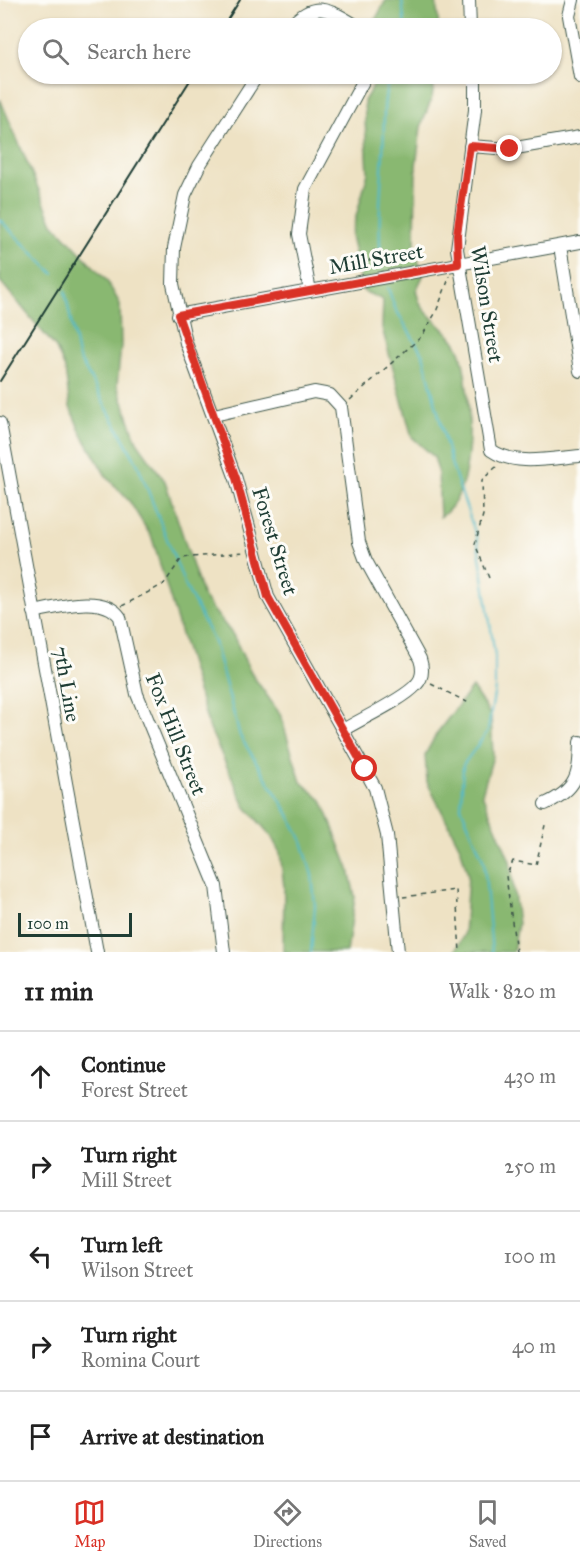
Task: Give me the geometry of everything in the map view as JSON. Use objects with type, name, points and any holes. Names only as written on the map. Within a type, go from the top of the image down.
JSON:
[{"type":"street","points":[[469,0],[470,18]]},
{"type":"street","points":[[573,0],[569,16],[580,77]]},
{"type":"street","points":[[294,18],[300,9],[312,4],[322,4],[344,18]]},
{"type":"street","name":"Forest Street","points":[[252,84],[199,166],[185,195],[174,248],[173,284],[178,315],[236,478],[268,597],[375,788],[383,811],[398,952]]},
{"type":"street","points":[[310,291],[299,234],[305,189],[362,84]]},
{"type":"street","name":"Wilson Street","points":[[475,84],[476,98],[454,270],[491,450],[502,458],[513,459],[580,456]]},
{"type":"street","points":[[470,146],[510,149],[580,137]]},
{"type":"street","name":"Mill Street","points":[[178,315],[366,280],[454,270],[580,242]]},
{"type":"street","points":[[560,246],[580,371]]},
{"type":"street","points":[[214,415],[314,392],[327,393],[341,407],[359,542],[366,561],[420,659],[422,668],[421,678],[412,689],[343,730]]},
{"type":"street","name":"7th Line","points":[[0,423],[97,952]]},
{"type":"street","name":"Fox Hill Street","points":[[34,612],[98,604],[111,607],[120,617],[134,685],[216,886],[224,952]]},
{"type":"street","points":[[545,804],[572,786],[579,772],[580,742]]},
{"type":"path","points":[[366,280],[365,269],[375,249]]},
{"type":"path","points":[[349,401],[422,336],[436,312],[442,289],[454,270]]},
{"type":"path","points":[[489,578],[475,544],[483,515],[482,480],[488,471],[496,467]]},
{"type":"path","points":[[121,607],[164,584],[183,558],[255,551]]},
{"type":"path","points":[[431,684],[471,704]]},
{"type":"path","points":[[516,952],[506,876],[513,861],[536,865],[545,825]]},
{"type":"path","points":[[402,897],[456,890],[460,952]]},
{"type":"green space","points":[[386,0],[436,0],[438,18],[376,18]]},
{"type":"green space","points":[[374,84],[434,84],[421,127],[416,166],[415,250],[423,276],[416,291],[422,306],[454,340],[461,354],[469,416],[469,441],[461,487],[453,505],[440,517],[438,471],[434,457],[412,437],[382,328],[383,300],[363,291],[351,235],[368,173],[364,101]]},
{"type":"green space","points":[[0,99],[53,223],[107,281],[120,304],[121,346],[117,385],[137,442],[165,481],[203,597],[233,635],[251,673],[280,714],[301,782],[322,800],[349,869],[355,897],[347,952],[283,952],[284,887],[280,853],[271,836],[245,806],[209,727],[152,538],[130,502],[106,476],[80,431],[70,407],[65,369],[56,348],[0,281]]},
{"type":"green space","points":[[472,687],[491,716],[493,756],[482,794],[510,861],[518,924],[513,952],[454,952],[464,935],[468,875],[460,847],[427,782],[425,755],[437,733]]},
{"type":"waterway","points":[[402,0],[404,18]]},
{"type":"waterway","points":[[382,268],[380,196],[384,112],[388,84]]},
{"type":"waterway","points":[[0,220],[54,274]]},
{"type":"waterway","points":[[388,288],[395,308],[423,355],[452,466],[477,538],[481,563],[495,656],[495,688],[488,731],[463,765],[461,807],[484,862],[492,952]]},
{"type":"waterway","points":[[65,291],[78,356],[138,465],[185,585],[214,642],[240,736],[288,813],[302,841],[312,875],[315,906],[311,952]]},
{"type":"railway","points":[[228,18],[240,0]]},
{"type":"railway","points":[[0,381],[188,84]]},
{"type":"route","points":[[365,769],[268,597],[236,478],[186,343],[178,315],[458,264],[457,234],[470,146],[510,149]]}]
